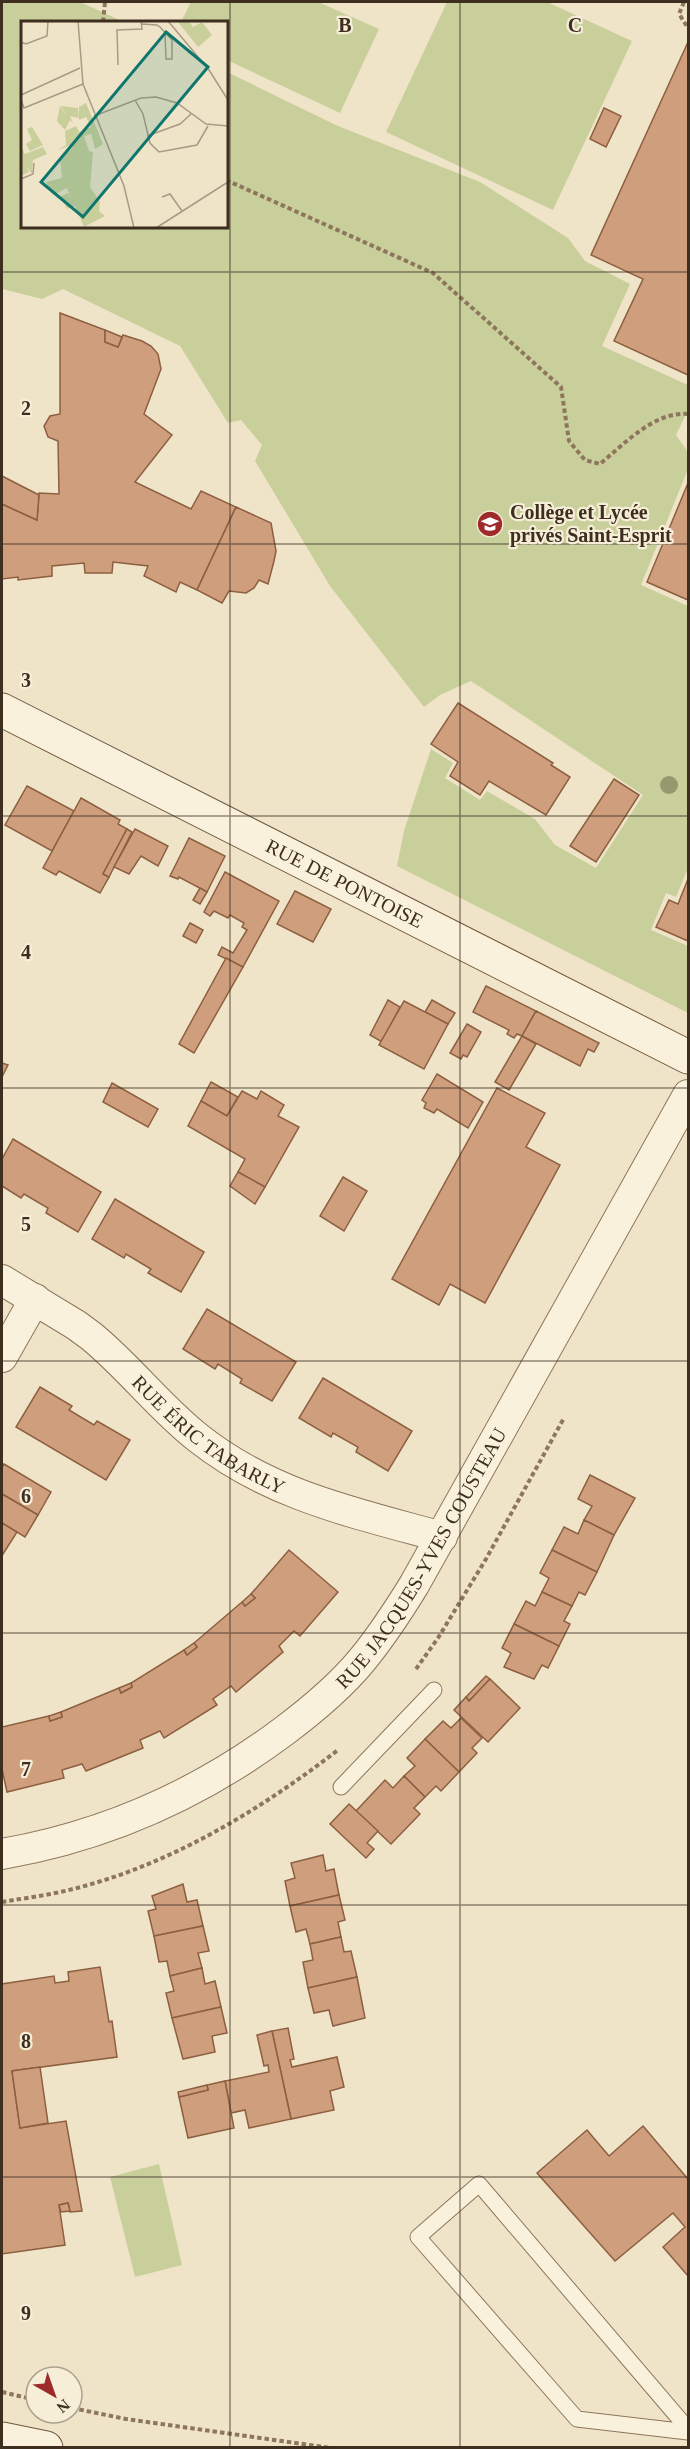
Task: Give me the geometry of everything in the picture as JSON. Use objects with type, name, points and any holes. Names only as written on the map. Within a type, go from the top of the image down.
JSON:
[{"type":"street","name":"RUE DE PONTOISE","points":[[2,710],[688,1057]]},
{"type":"street","name":"RUE JACQUES-YVES COUSTEAU","points":[[2,1854],[88,1833],[150,1810],[206,1783],[266,1744],[322,1701],[361,1661],[399,1609],[442,1537],[688,1095]]},
{"type":"street","name":"RUE ÉRIC TABARLY","points":[[2,1280],[76,1324],[103,1346],[184,1426],[222,1456],[248,1472],[307,1499],[442,1537]]},
{"type":"street","points":[[2,1357],[35,1299]]},
{"type":"street","points":[[2,2439],[46,2448]]},
{"type":"lane","points":[[341,1786],[434,1690]]},
{"type":"lane","points":[[479,2184],[688,2431],[577,2419],[418,2237],[479,2184]]},
{"type":"path","points":[[103,21],[105,2]]},
{"type":"path","points":[[684,2],[679,14],[688,28]]},
{"type":"path","points":[[228,181],[433,273],[561,387],[569,441],[585,460],[600,464],[641,430],[676,413],[688,414]]},
{"type":"path","points":[[2,2392],[24,2397]]},
{"type":"path","points":[[84,2410],[126,2419],[331,2448]]},
{"type":"green space","name":"Collège et Lycée privés Saint-Esprit","points":[[2,2],[80,2],[122,21],[21,21],[21,228],[228,228],[228,72],[338,126],[480,182],[568,238],[585,261],[630,284],[602,346],[688,385],[688,410],[676,435],[688,452],[688,469],[641,585],[688,606],[688,868],[676,897],[666,893],[651,930],[688,946],[688,1013],[397,866],[404,831],[431,749],[453,763],[445,778],[480,800],[487,791],[535,819],[555,845],[596,868],[643,795],[471,681],[440,695],[424,707],[330,586],[255,461],[262,445],[241,420],[228,423],[180,346],[63,289],[42,299],[2,289]]},
{"type":"green space","points":[[191,2],[318,2],[379,29],[340,113],[228,60],[228,21],[182,21]]},
{"type":"green space","points":[[447,2],[547,2],[632,41],[553,210],[386,132]]},
{"type":"green space","points":[[159,2164],[182,2265],[135,2277],[110,2177]]},
{"type":"building","points":[[688,42],[688,375],[614,341],[643,279],[591,255]]},
{"type":"building","points":[[604,108],[621,116],[606,147],[590,139]]},
{"type":"building","points":[[60,313],[105,330],[105,342],[118,347],[123,335],[142,341],[158,354],[161,369],[144,414],[172,435],[135,482],[191,509],[201,491],[236,507],[197,590],[180,582],[176,592],[144,576],[148,566],[113,562],[112,573],[85,573],[84,563],[52,566],[52,576],[18,580],[18,577],[2,579],[2,504],[37,520],[39,493],[59,494],[58,441],[48,437],[44,426],[50,416],[60,414]]},
{"type":"building","points":[[105,330],[122,337],[118,347],[105,342]]},
{"type":"building","points":[[2,476],[39,495],[37,520],[2,504]]},
{"type":"building","points":[[688,483],[688,600],[647,582]]},
{"type":"building","points":[[236,507],[271,523],[276,551],[268,584],[259,580],[254,588],[246,593],[229,591],[222,603],[197,590]]},
{"type":"building","points":[[458,703],[553,763],[551,765],[570,777],[546,815],[489,781],[480,795],[450,776],[458,762],[431,744]]},
{"type":"building","points":[[614,779],[639,795],[596,862],[570,846]]},
{"type":"building","points":[[27,786],[74,811],[52,851],[5,825]]},
{"type":"building","points":[[81,798],[120,820],[118,824],[127,829],[103,874],[109,877],[100,893],[59,871],[56,875],[43,868]]},
{"type":"building","points":[[127,829],[132,832],[109,877],[103,874]]},
{"type":"building","points":[[135,829],[168,846],[158,866],[141,856],[129,874],[114,867]]},
{"type":"building","points":[[189,838],[225,856],[207,892],[179,877],[178,879],[170,876]]},
{"type":"building","points":[[225,872],[279,901],[243,967],[218,955],[222,947],[233,953],[247,930],[242,927],[244,923],[230,915],[228,918],[214,911],[210,916],[204,912]]},
{"type":"building","points":[[688,879],[688,941],[656,927],[669,900],[678,904]]},
{"type":"building","points":[[200,888],[207,892],[200,904],[193,900]]},
{"type":"building","points":[[295,891],[331,909],[313,942],[277,924]]},
{"type":"building","points":[[190,923],[203,930],[196,943],[183,936]]},
{"type":"building","points":[[226,958],[243,967],[194,1053],[179,1044]]},
{"type":"building","points":[[486,986],[536,1011],[522,1036],[517,1034],[514,1038],[507,1034],[509,1030],[473,1012]]},
{"type":"building","points":[[388,1000],[400,1007],[382,1042],[370,1035]]},
{"type":"building","points":[[432,1000],[455,1013],[448,1024],[425,1012]]},
{"type":"building","points":[[404,1001],[448,1024],[424,1069],[379,1045]]},
{"type":"building","points":[[536,1011],[599,1043],[594,1052],[588,1049],[580,1066],[522,1036]]},
{"type":"building","points":[[467,1024],[481,1032],[467,1057],[463,1055],[461,1059],[450,1053]]},
{"type":"building","points":[[522,1036],[536,1044],[509,1090],[495,1082]]},
{"type":"building","points":[[2,1063],[8,1065],[2,1077]]},
{"type":"building","points":[[437,1074],[483,1102],[468,1128],[437,1109],[434,1113],[424,1108],[426,1103],[422,1100]]},
{"type":"building","points":[[211,1082],[238,1097],[227,1116],[201,1101]]},
{"type":"building","points":[[112,1083],[158,1109],[148,1127],[103,1102]]},
{"type":"building","points":[[497,1088],[545,1113],[526,1147],[560,1165],[485,1303],[450,1284],[439,1305],[392,1279]]},
{"type":"building","points":[[242,1091],[257,1099],[261,1091],[284,1105],[278,1116],[299,1127],[265,1187],[238,1172],[245,1159],[188,1126],[201,1101],[227,1116]]},
{"type":"building","points":[[13,1139],[101,1192],[78,1232],[46,1213],[48,1208],[24,1194],[21,1198],[2,1186],[2,1159]]},
{"type":"building","points":[[238,1172],[265,1187],[255,1204],[230,1186]]},
{"type":"building","points":[[343,1177],[367,1191],[344,1231],[320,1216]]},
{"type":"building","points":[[115,1199],[204,1252],[181,1292],[148,1273],[151,1269],[126,1254],[124,1258],[92,1239]]},
{"type":"building","points":[[207,1309],[296,1362],[272,1401],[240,1383],[242,1379],[218,1364],[215,1369],[183,1349]]},
{"type":"building","points":[[323,1378],[412,1431],[388,1471],[356,1452],[358,1447],[333,1433],[331,1437],[299,1418]]},
{"type":"building","points":[[40,1387],[72,1406],[69,1410],[94,1425],[97,1421],[130,1440],[106,1480],[16,1427]]},
{"type":"building","points":[[4,1464],[51,1492],[38,1515],[2,1494]]},
{"type":"building","points":[[590,1475],[635,1498],[614,1535],[584,1520],[592,1506],[578,1499]]},
{"type":"building","points":[[2,1494],[38,1515],[25,1537],[2,1523]]},
{"type":"building","points":[[584,1520],[614,1535],[597,1572],[552,1550],[564,1527],[578,1534]]},
{"type":"building","points":[[2,1523],[17,1532],[3,1554],[2,1553]]},
{"type":"building","points":[[289,1550],[338,1592],[300,1636],[294,1631],[279,1646],[283,1652],[236,1692],[231,1686],[213,1699],[217,1705],[164,1738],[160,1731],[140,1740],[143,1748],[86,1771],[82,1764],[62,1770],[64,1778],[7,1792],[2,1769],[2,1727],[49,1716],[50,1721],[62,1717],[61,1712],[119,1688],[121,1693],[132,1687],[131,1683],[184,1650],[187,1655],[197,1647],[194,1643],[242,1602],[245,1606],[255,1598],[251,1594]]},
{"type":"building","points":[[552,1550],[597,1572],[585,1595],[579,1592],[572,1606],[542,1592],[549,1578],[540,1573]]},
{"type":"building","points":[[542,1592],[572,1606],[564,1621],[570,1624],[559,1646],[514,1624],[526,1601],[535,1606]]},
{"type":"building","points":[[251,1594],[255,1598],[245,1606],[242,1602]]},
{"type":"building","points":[[514,1624],[559,1646],[548,1668],[542,1665],[534,1679],[504,1667],[511,1653],[502,1648]]},
{"type":"building","points":[[194,1643],[197,1647],[187,1655],[184,1650]]},
{"type":"building","points":[[486,1676],[490,1679],[469,1701],[466,1697]]},
{"type":"building","points":[[490,1679],[520,1708],[488,1742],[454,1710],[466,1697],[469,1701]]},
{"type":"building","points":[[131,1683],[132,1687],[121,1693],[119,1688]]},
{"type":"building","points":[[61,1712],[62,1717],[50,1721],[49,1716]]},
{"type":"building","points":[[461,1718],[482,1738],[472,1748],[477,1753],[459,1772],[425,1739],[443,1721],[451,1728]]},
{"type":"building","points":[[425,1739],[459,1772],[441,1791],[436,1786],[425,1797],[404,1776],[415,1766],[407,1758]]},
{"type":"building","points":[[404,1776],[425,1797],[414,1808],[420,1814],[391,1844],[356,1811],[385,1780],[393,1788]]},
{"type":"building","points":[[349,1804],[378,1831],[367,1843],[374,1849],[366,1858],[330,1824]]},
{"type":"building","points":[[323,1855],[326,1871],[334,1869],[339,1895],[290,1906],[285,1881],[295,1878],[291,1863]]},
{"type":"building","points":[[183,1884],[187,1902],[197,1900],[203,1926],[154,1936],[148,1911],[156,1909],[152,1896]]},
{"type":"building","points":[[339,1895],[345,1920],[338,1922],[341,1937],[310,1944],[306,1929],[296,1932],[290,1906]]},
{"type":"building","points":[[203,1926],[209,1951],[198,1953],[202,1968],[170,1976],[167,1961],[159,1962],[154,1936]]},
{"type":"building","points":[[341,1937],[344,1952],[351,1951],[357,1977],[308,1988],[303,1962],[313,1960],[310,1944]]},
{"type":"building","points":[[100,1967],[117,2057],[12,2071],[20,2128],[66,2121],[82,2211],[70,2212],[68,2203],[59,2205],[65,2245],[2,2254],[2,1984],[54,1976],[55,1983],[69,1981],[68,1972]]},
{"type":"building","points":[[202,1968],[205,1984],[215,1981],[221,2007],[172,2018],[166,1993],[174,1991],[170,1976]]},
{"type":"building","points":[[357,1977],[365,2018],[333,2026],[329,2010],[314,2013],[308,1988]]},
{"type":"building","points":[[221,2007],[227,2033],[212,2036],[215,2052],[183,2059],[172,2018]]},
{"type":"building","points":[[288,2028],[294,2059],[290,2060],[292,2067],[337,2057],[344,2087],[330,2091],[334,2110],[291,2119],[272,2031]]},
{"type":"building","points":[[272,2031],[291,2119],[249,2128],[245,2110],[231,2113],[225,2081],[269,2072],[268,2065],[264,2066],[257,2035]]},
{"type":"building","points":[[40,2067],[48,2123],[20,2128],[12,2071]]},
{"type":"building","points":[[225,2081],[234,2128],[188,2138],[179,2097],[208,2090],[207,2085]]},
{"type":"building","points":[[207,2085],[208,2090],[179,2097],[178,2092]]},
{"type":"building","points":[[643,2126],[688,2179],[688,2276],[663,2247],[685,2227],[673,2213],[615,2261],[537,2173],[587,2130],[609,2156]]},
{"type":"building","points":[[68,2203],[70,2211],[61,2212],[59,2205]]},
{"type":"place","name":"Collège et Lycée privés Saint-Esprit","points":[[490,524]]}]
